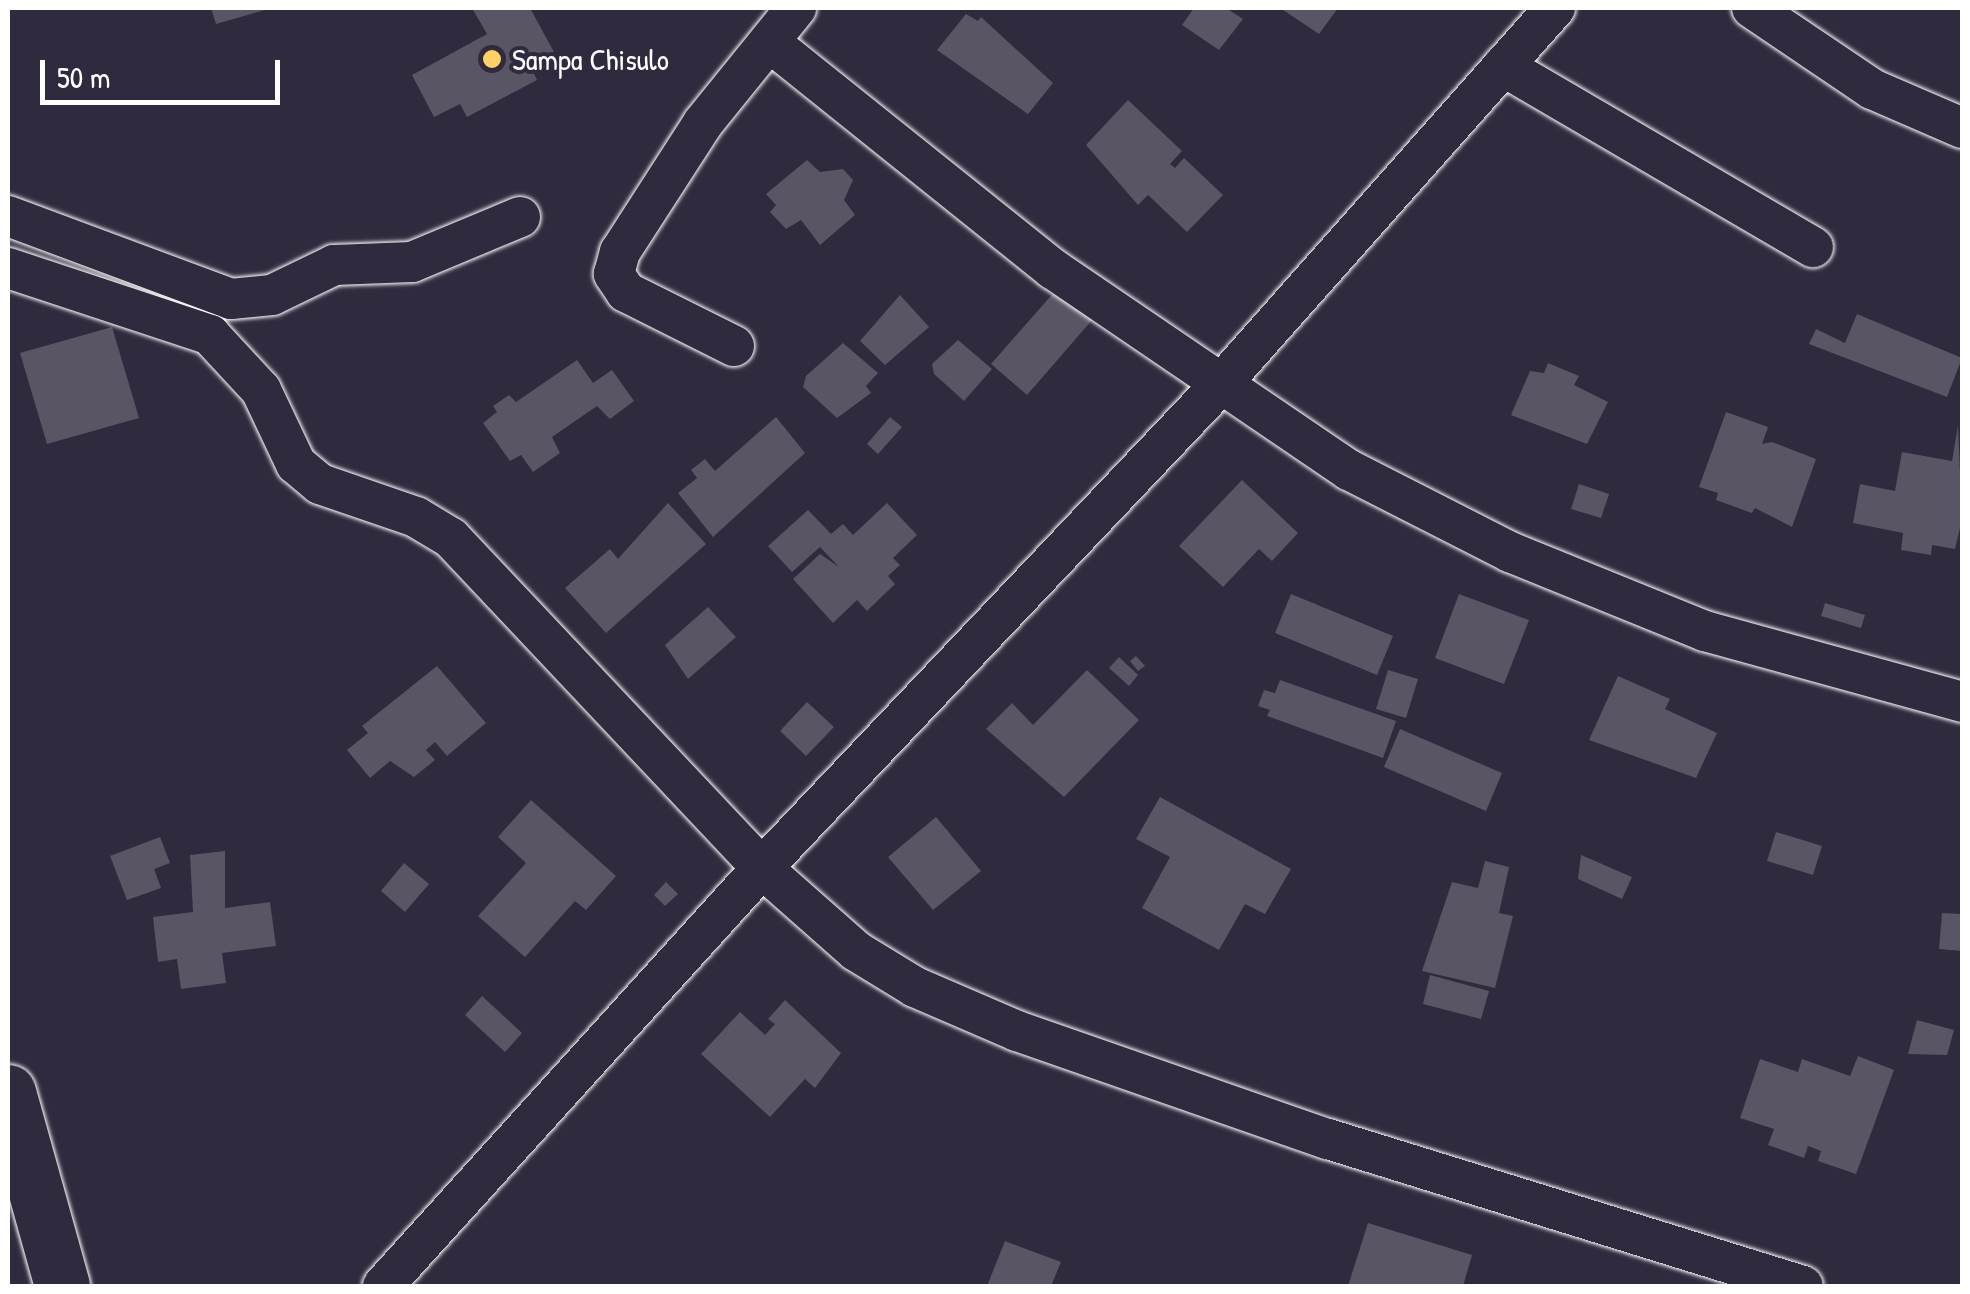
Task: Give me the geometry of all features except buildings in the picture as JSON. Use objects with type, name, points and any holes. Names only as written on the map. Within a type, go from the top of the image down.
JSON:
[{"type":"highway","points":[[8,1092],[62,1286]]},
{"type":"street","points":[[734,346],[626,292],[614,274],[620,252],[703,123],[772,44],[796,8]]},
{"type":"street","points":[[383,1286],[762,868],[1221,384],[1555,8]]},
{"type":"street","points":[[1752,8],[1872,89],[1962,128]]},
{"type":"street","points":[[772,44],[1053,268],[1350,470],[1510,552],[1705,631],[1962,702]]},
{"type":"street","points":[[1503,66],[1813,247]]},
{"type":"street","points":[[8,216],[231,300],[272,295],[334,265],[412,262],[520,218]]},
{"type":"street","points":[[8,268],[190,323],[210,334],[262,390],[296,464],[320,484],[416,517],[451,538],[762,868],[856,951],[914,986],[1017,1031],[1328,1139],[1802,1286]]},
{"type":"place","name":"Sampa Chisulo","points":[[492,59]]}]
